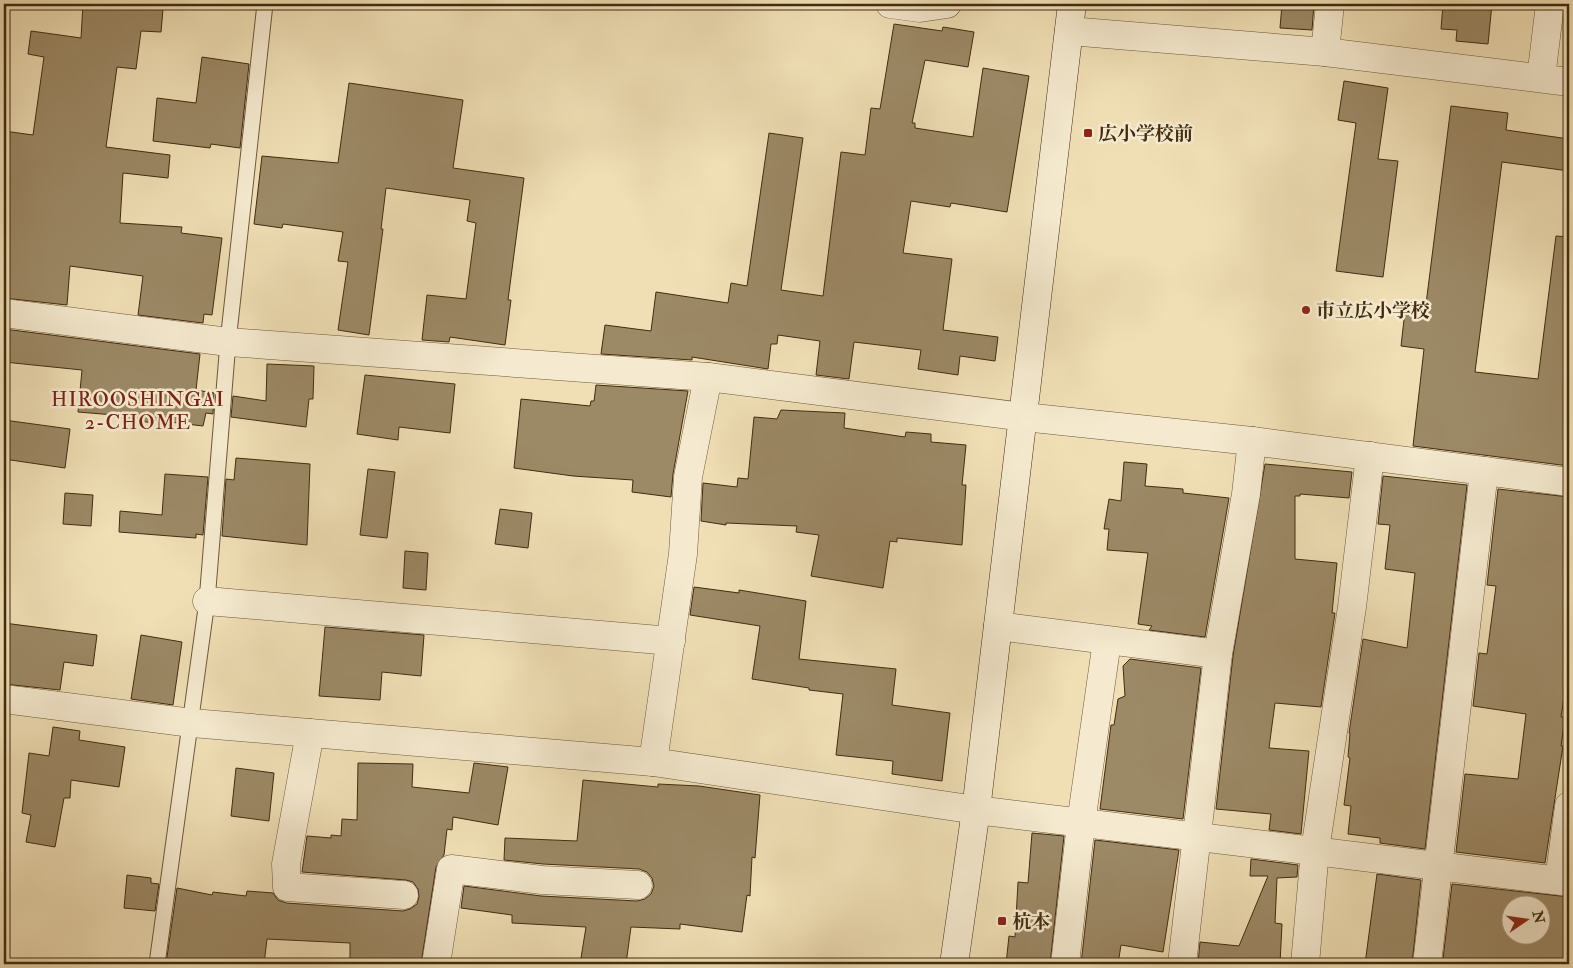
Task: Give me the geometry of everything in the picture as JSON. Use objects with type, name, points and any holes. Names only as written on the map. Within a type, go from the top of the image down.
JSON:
[{"type":"street","points":[[890,4],[920,8],[947,4]]},
{"type":"street","points":[[1325,52],[1330,4]]},
{"type":"street","points":[[1541,78],[1550,4]]},
{"type":"street","points":[[954,964],[976,810],[1024,417],[1066,11],[1325,52],[1569,82]]},
{"type":"street","points":[[4,313],[228,342],[708,377],[1024,417],[1252,441],[1569,482]]},
{"type":"street","points":[[653,762],[683,554],[688,477],[708,377]]},
{"type":"street","points":[[1182,964],[1218,654],[1246,494],[1252,441]]},
{"type":"street","points":[[1305,964],[1315,850],[1352,607],[1370,456]]},
{"type":"street","points":[[1427,964],[1484,471]]},
{"type":"street","points":[[206,601],[670,641]]},
{"type":"street","points":[[998,626],[1218,654]]},
{"type":"street","points":[[1065,964],[1080,823],[1107,641]]},
{"type":"street","points":[[4,699],[192,722],[653,762],[976,810],[1564,881],[1569,806]]},
{"type":"street","points":[[310,733],[286,864],[287,887],[404,896]]},
{"type":"street","points":[[436,964],[451,868],[542,880],[638,885]]},
{"type":"lane","points":[[157,964],[192,722],[206,601],[228,342],[266,4]]},
{"type":"building","points":[[83,4],[129,4],[128,7],[163,9],[161,32],[141,31],[136,69],[117,67],[106,147],[170,155],[168,178],[123,173],[120,223],[182,227],[181,233],[222,238],[212,315],[204,314],[203,323],[138,315],[143,276],[70,266],[67,305],[4,298],[4,131],[33,135],[44,57],[28,54],[31,31],[81,38]]},
{"type":"building","points":[[1282,4],[1314,4],[1312,30],[1280,28]]},
{"type":"building","points":[[1443,4],[1492,4],[1488,44],[1456,41],[1457,30],[1441,29]]},
{"type":"building","points":[[894,24],[942,31],[943,27],[974,32],[968,67],[925,60],[912,123],[915,123],[915,128],[973,137],[983,68],[1029,76],[1007,212],[951,203],[950,207],[911,201],[903,253],[952,259],[943,330],[998,337],[995,361],[960,356],[958,375],[918,369],[921,350],[854,342],[849,379],[816,375],[820,341],[778,335],[777,344],[771,344],[768,369],[692,357],[692,360],[601,354],[605,325],[651,331],[656,292],[728,303],[731,283],[747,286],[769,133],[803,138],[781,290],[823,296],[841,152],[865,155],[871,108],[880,109]]},
{"type":"building","points":[[202,57],[249,64],[240,148],[211,144],[210,148],[153,141],[157,98],[196,103]]},
{"type":"building","points":[[1344,81],[1388,88],[1378,159],[1398,161],[1383,277],[1336,271],[1356,123],[1338,120]]},
{"type":"building","points":[[349,83],[463,100],[453,168],[524,178],[508,300],[511,300],[505,345],[450,337],[449,342],[422,340],[427,295],[466,299],[476,223],[467,221],[470,200],[386,188],[381,229],[383,229],[369,335],[338,330],[348,262],[338,261],[343,232],[283,224],[282,228],[254,224],[262,156],[338,163]]},
{"type":"building","points":[[1451,106],[1508,113],[1506,130],[1569,139],[1569,171],[1502,162],[1475,372],[1538,379],[1556,236],[1569,237],[1569,466],[1413,446],[1424,349],[1401,346],[1406,302],[1426,304]]},
{"type":"building","points":[[4,329],[200,354],[196,390],[214,393],[213,414],[206,413],[203,426],[153,420],[153,423],[114,417],[114,415],[78,412],[82,370],[4,362]]},
{"type":"building","points":[[267,364],[314,366],[313,399],[309,399],[306,427],[231,417],[233,396],[266,401]]},
{"type":"building","points":[[365,375],[455,384],[450,433],[399,427],[398,440],[357,434]]},
{"type":"building","points":[[596,385],[688,391],[673,474],[671,497],[632,492],[633,480],[573,476],[514,468],[521,399],[590,406],[591,401],[594,401]]},
{"type":"building","points":[[781,410],[845,413],[844,428],[905,437],[906,432],[931,434],[931,442],[966,445],[962,485],[966,485],[962,545],[897,538],[897,542],[890,541],[883,588],[811,576],[819,535],[796,532],[797,526],[726,523],[726,525],[701,521],[703,483],[737,487],[738,478],[748,479],[754,417],[777,419]]},
{"type":"building","points":[[4,420],[70,429],[65,468],[4,459]]},
{"type":"building","points":[[236,458],[310,464],[307,545],[222,536],[226,479],[234,480]]},
{"type":"building","points":[[1124,462],[1147,464],[1145,486],[1183,489],[1183,493],[1229,498],[1205,637],[1149,630],[1152,626],[1138,624],[1148,553],[1107,550],[1109,529],[1104,529],[1109,499],[1121,501]]},
{"type":"building","points":[[1265,464],[1352,472],[1349,498],[1300,494],[1300,496],[1295,496],[1295,559],[1337,563],[1332,613],[1335,613],[1321,707],[1275,703],[1269,748],[1309,751],[1301,834],[1269,830],[1271,814],[1216,809],[1233,656]]},
{"type":"building","points":[[368,469],[395,472],[387,538],[360,535]]},
{"type":"building","points":[[165,474],[208,477],[203,535],[196,534],[196,538],[119,532],[120,511],[162,515]]},
{"type":"building","points":[[1383,476],[1467,485],[1425,849],[1380,843],[1380,838],[1348,834],[1351,806],[1344,805],[1350,758],[1348,757],[1349,733],[1363,639],[1407,648],[1415,573],[1385,569],[1390,525],[1378,524]]},
{"type":"building","points":[[1498,489],[1569,497],[1569,664],[1561,717],[1565,717],[1561,746],[1563,746],[1545,863],[1456,852],[1465,774],[1518,779],[1526,714],[1473,706],[1479,653],[1487,654],[1496,586],[1487,585]]},
{"type":"building","points":[[65,493],[93,495],[91,526],[63,524]]},
{"type":"building","points":[[500,509],[532,513],[528,548],[495,544]]},
{"type":"building","points":[[405,551],[428,553],[426,590],[403,588]]},
{"type":"building","points":[[694,587],[739,593],[739,590],[806,601],[799,659],[896,669],[892,705],[950,713],[942,781],[892,774],[893,761],[836,755],[843,694],[809,690],[809,688],[752,679],[760,626],[690,615]]},
{"type":"building","points":[[4,623],[97,635],[93,666],[64,662],[60,690],[4,684]]},
{"type":"building","points":[[325,627],[424,635],[421,676],[382,672],[380,700],[319,696]]},
{"type":"building","points":[[141,635],[182,642],[173,705],[131,699]]},
{"type":"building","points":[[1130,659],[1201,668],[1183,819],[1100,809],[1111,725],[1114,725],[1118,699],[1125,696],[1123,666]]},
{"type":"building","points":[[53,727],[80,731],[79,740],[125,747],[119,787],[71,780],[70,798],[64,798],[55,847],[26,842],[31,815],[22,813],[29,753],[49,756]]},
{"type":"building","points":[[358,763],[413,764],[412,787],[469,793],[474,763],[508,767],[498,825],[453,817],[452,830],[447,829],[444,855],[436,867],[421,964],[350,964],[350,943],[267,939],[264,964],[166,964],[177,888],[212,895],[213,892],[246,896],[247,891],[273,893],[278,900],[286,903],[403,911],[417,904],[419,897],[418,889],[413,882],[406,880],[302,872],[307,836],[331,838],[331,835],[341,836],[342,819],[357,820]]},
{"type":"building","points":[[236,768],[274,773],[269,821],[231,816]]},
{"type":"building","points":[[583,780],[658,787],[658,784],[699,786],[760,795],[755,858],[752,857],[750,896],[747,895],[742,932],[680,924],[680,929],[631,927],[626,964],[580,964],[586,927],[512,923],[512,915],[461,908],[464,886],[541,896],[637,901],[645,899],[651,894],[654,886],[652,878],[647,872],[639,869],[504,860],[505,838],[577,841]]},
{"type":"building","points":[[1032,833],[1064,836],[1050,964],[1006,964],[1009,936],[1015,937],[1018,882],[1028,883]]},
{"type":"building","points":[[1095,840],[1179,850],[1163,952],[1121,945],[1118,964],[1081,964]]},
{"type":"building","points":[[1251,859],[1298,865],[1297,877],[1277,878],[1275,923],[1282,924],[1280,964],[1198,964],[1200,942],[1239,946],[1268,876],[1250,876]]},
{"type":"building","points":[[1377,874],[1421,880],[1412,964],[1365,964]]},
{"type":"building","points":[[127,875],[151,878],[151,883],[159,884],[155,911],[124,908]]},
{"type":"building","points":[[1452,884],[1569,897],[1569,964],[1490,964],[1443,959]]},
{"type":"place","name":"広小学校前","points":[[1088,133]]},
{"type":"place","name":"市立広小学校","points":[[1306,310]]},
{"type":"place","name":"杭本","points":[[1002,921]]},
{"type":"district","name":"HIROOSHINGAI 2-CHOME","points":[[138,410]]}]
